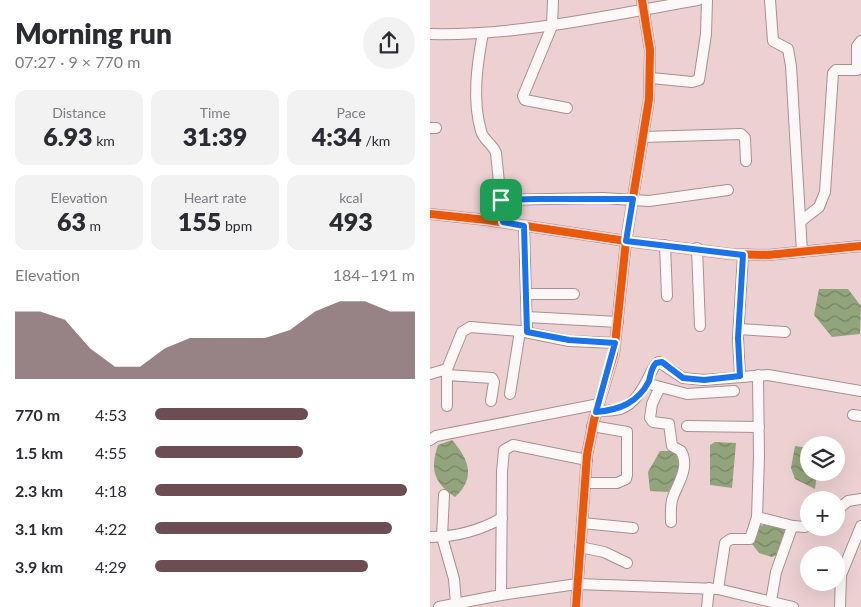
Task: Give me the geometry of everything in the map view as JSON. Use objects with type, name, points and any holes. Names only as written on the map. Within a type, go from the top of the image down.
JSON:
[{"type":"street","points":[[553,0],[552,26],[523,96],[525,100],[534,104],[567,108]]},
{"type":"street","points":[[430,34],[483,33],[552,26],[643,4],[698,0]]},
{"type":"street","points":[[651,78],[692,82],[699,80],[706,34],[707,0]]},
{"type":"street","points":[[770,0],[773,41],[788,49],[791,66],[802,252]]},
{"type":"street","points":[[576,607],[587,460],[592,426],[615,343],[626,241],[651,78],[650,50],[643,4]]},
{"type":"street","points":[[483,33],[476,69],[479,113],[483,137],[494,146],[496,153],[503,222]]},
{"type":"street","points":[[800,221],[814,213],[825,192],[833,73],[836,70],[857,70],[858,46],[861,41]]},
{"type":"street","points":[[643,137],[741,134],[745,138],[746,162]]},
{"type":"street","points":[[501,200],[633,199],[656,201],[728,190]]},
{"type":"street","points":[[430,214],[503,222],[626,241],[743,255],[861,246]]},
{"type":"street","points":[[510,394],[527,317],[524,226]]},
{"type":"street","points":[[665,245],[667,296]]},
{"type":"street","points":[[697,248],[700,326]]},
{"type":"street","points":[[740,376],[739,329],[743,255]]},
{"type":"street","points":[[526,294],[574,294]]},
{"type":"street","points":[[527,317],[618,322]]},
{"type":"street","points":[[447,406],[447,372],[465,328],[479,327],[524,331],[569,340],[615,343]]},
{"type":"street","points":[[739,329],[785,332]]},
{"type":"street","points":[[430,440],[436,436],[597,408],[621,408],[636,398],[648,383],[652,367],[659,362],[683,378],[704,380],[758,375],[782,376],[861,391]]},
{"type":"street","points":[[430,374],[447,372],[492,378],[494,382],[491,401]]},
{"type":"street","points":[[707,607],[714,588],[725,543],[731,539],[750,539],[757,517],[758,375]]},
{"type":"street","points":[[648,383],[687,394],[734,391]]},
{"type":"street","points":[[660,387],[652,404],[650,418],[653,422],[669,424],[672,446],[683,453],[683,473],[680,485],[672,500],[671,522]]},
{"type":"street","points":[[585,482],[621,482],[626,479],[627,475],[627,432],[592,426]]},
{"type":"street","points":[[687,426],[759,427]]},
{"type":"street","points":[[501,594],[502,458],[506,447],[514,445],[587,460]]},
{"type":"street","points":[[444,495],[442,537],[454,579],[456,603]]},
{"type":"street","points":[[845,504],[861,498]]},
{"type":"street","points":[[757,517],[800,527]]},
{"type":"street","points":[[430,536],[442,537],[474,531],[502,518]]},
{"type":"street","points":[[582,523],[633,528]]},
{"type":"street","points":[[772,600],[776,572],[793,526]]},
{"type":"street","points":[[840,607],[841,575],[861,526]]},
{"type":"street","points":[[580,547],[604,552],[627,564]]},
{"type":"street","points":[[439,607],[456,603],[468,604],[501,594],[577,584],[714,588],[772,600],[793,607]]},
{"type":"water","points":[[819,289],[848,289],[861,306],[860,334],[832,337],[814,315]]},
{"type":"water","points":[[452,440],[463,454],[468,468],[466,483],[455,497],[442,486],[435,474],[434,468],[438,445]]},
{"type":"water","points":[[715,442],[736,443],[732,488],[710,485],[710,445]]},
{"type":"water","points":[[795,446],[800,447],[800,481],[816,481],[815,489],[795,479],[791,468]]},
{"type":"water","points":[[660,451],[674,451],[679,462],[677,477],[668,492],[650,491],[648,472]]},
{"type":"water","points":[[771,524],[789,530],[782,553],[772,557],[759,553],[752,544],[756,526]]},
{"type":"cycle path","points":[[576,607],[587,455],[594,420],[614,354],[626,241],[649,99],[650,50],[642,0]]},
{"type":"cycle path","points":[[430,214],[487,220],[626,241],[730,254],[768,255],[861,246]]},
{"type":"route","points":[[633,199],[626,241],[743,255],[738,338],[740,376],[704,380],[683,378],[662,362],[659,362],[652,367],[648,383],[629,404],[613,410],[596,412],[614,354],[615,343],[551,338],[527,332],[524,226],[503,222],[501,200],[633,199]]}]
